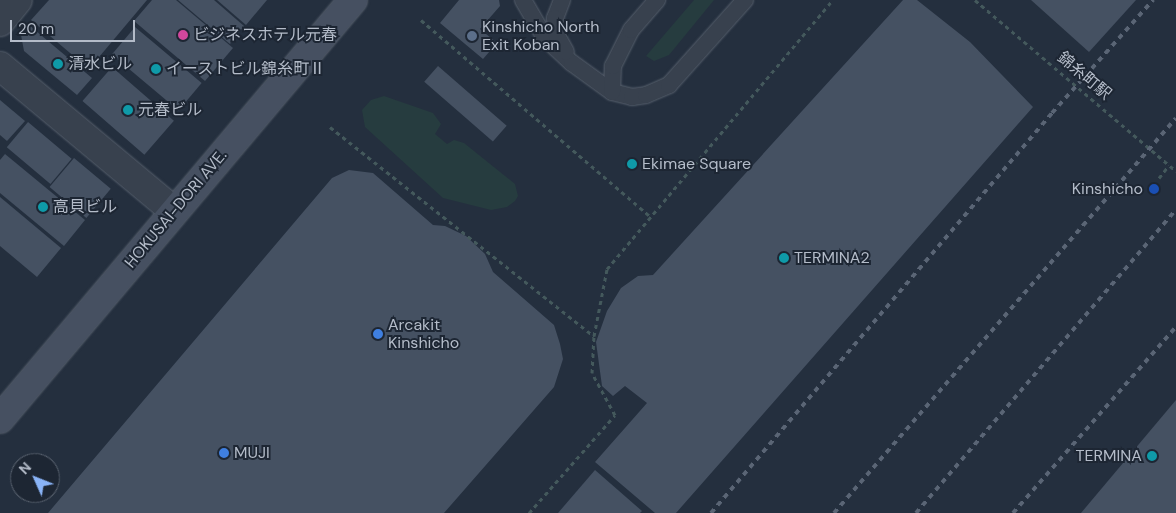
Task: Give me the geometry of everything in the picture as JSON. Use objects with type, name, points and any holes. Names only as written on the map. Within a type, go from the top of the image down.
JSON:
[{"type":"street","points":[[0,22],[18,0]]},
{"type":"street","name":"HOKUSAI-DORI AVE.","points":[[0,419],[353,0]]},
{"type":"street","points":[[0,66],[174,211]]},
{"type":"lane","points":[[523,0],[545,38],[572,63],[612,92],[639,96],[670,84],[744,0]]},
{"type":"lane","points":[[562,0],[555,18],[557,36],[572,63]]},
{"type":"lane","points":[[612,92],[613,66],[630,30],[657,0]]},
{"type":"path","points":[[529,513],[615,415],[592,373],[594,336],[607,269],[833,0]]},
{"type":"path","name":"錦糸町駅","points":[[975,0],[1176,171]]},
{"type":"path","points":[[421,20],[650,216]]},
{"type":"path","points":[[330,127],[594,336]]},
{"type":"path","points":[[1159,178],[1169,165]]},
{"type":"green space","points":[[694,0],[714,0],[669,55],[654,61],[646,56]]},
{"type":"green space","points":[[384,96],[433,113],[441,124],[435,134],[447,144],[454,140],[464,143],[515,184],[518,196],[515,201],[507,207],[491,210],[443,198],[365,127],[362,110],[371,100]]},
{"type":"building","points":[[49,0],[147,0],[89,69],[31,20]]},
{"type":"building","name":"ビジネスホテル元春","points":[[152,0],[176,0],[233,48],[205,81],[134,21]]},
{"type":"building","points":[[178,0],[214,0],[244,26],[230,44]]},
{"type":"building","points":[[217,0],[267,0],[246,25]]},
{"type":"building","name":"Kinshicho North Exit Koban","points":[[459,0],[499,0],[500,6],[480,29],[497,43],[483,59],[440,23]]},
{"type":"building","name":"TERMINA2","points":[[903,0],[917,0],[970,42],[1033,107],[676,513],[655,513],[595,462],[647,403],[625,386],[613,396],[602,386],[596,342],[607,311],[621,288],[638,276],[653,275]]},
{"type":"building","points":[[1031,0],[1136,0],[1089,52]]},
{"type":"building","name":"清水ビル","points":[[29,25],[92,78],[77,95],[24,51],[21,35]]},
{"type":"building","name":"イーストビル錦糸町Ⅱ","points":[[135,27],[202,83],[179,111],[112,55]]},
{"type":"building","points":[[438,66],[507,126],[493,142],[424,82]]},
{"type":"building","name":"元春ビル","points":[[112,67],[174,121],[144,155],[82,101]]},
{"type":"building","points":[[0,100],[25,121],[7,141],[0,135]]},
{"type":"building","points":[[28,122],[72,159],[50,184],[7,147]]},
{"type":"building","name":"高貝ビル","points":[[5,154],[85,220],[64,246],[0,193],[0,160]]},
{"type":"building","points":[[74,158],[111,189],[86,218],[50,187]]},
{"type":"building","name":"Arcakit Kinshicho","points":[[349,170],[373,173],[433,225],[445,226],[466,236],[485,254],[493,272],[554,325],[563,359],[554,387],[444,513],[48,513],[56,503],[60,503],[60,499],[332,178]]},
{"type":"building","points":[[0,197],[61,248],[37,277],[0,246]]},
{"type":"building","name":"TERMINA","points":[[1176,400],[1176,513],[1081,513]]},
{"type":"building","points":[[595,470],[642,511],[640,513],[558,513]]},
{"type":"railway","points":[[711,513],[1052,113],[1153,0]]},
{"type":"railway","points":[[834,513],[1176,118]]},
{"type":"railway","points":[[916,513],[1176,210]]},
{"type":"railway","points":[[1013,513],[1176,327]]},
{"type":"place","name":"ビジネスホテル元春","points":[[183,35]]},
{"type":"place","name":"Kinshicho North Exit Koban","points":[[472,36]]},
{"type":"place","name":"清水ビル","points":[[58,64]]},
{"type":"place","name":"イーストビル錦糸町Ⅱ","points":[[156,69]]},
{"type":"place","name":"元春ビル","points":[[128,110]]},
{"type":"place","name":"Ekimae Square","points":[[632,164]]},
{"type":"place","name":"Kinshicho","points":[[1154,189]]},
{"type":"place","name":"高貝ビル","points":[[43,207]]},
{"type":"place","name":"TERMINA2","points":[[784,258]]},
{"type":"place","name":"Arcakit Kinshicho","points":[[378,334]]},
{"type":"place","name":"MUJI","points":[[224,453]]},
{"type":"place","name":"TERMINA","points":[[1152,456]]}]
